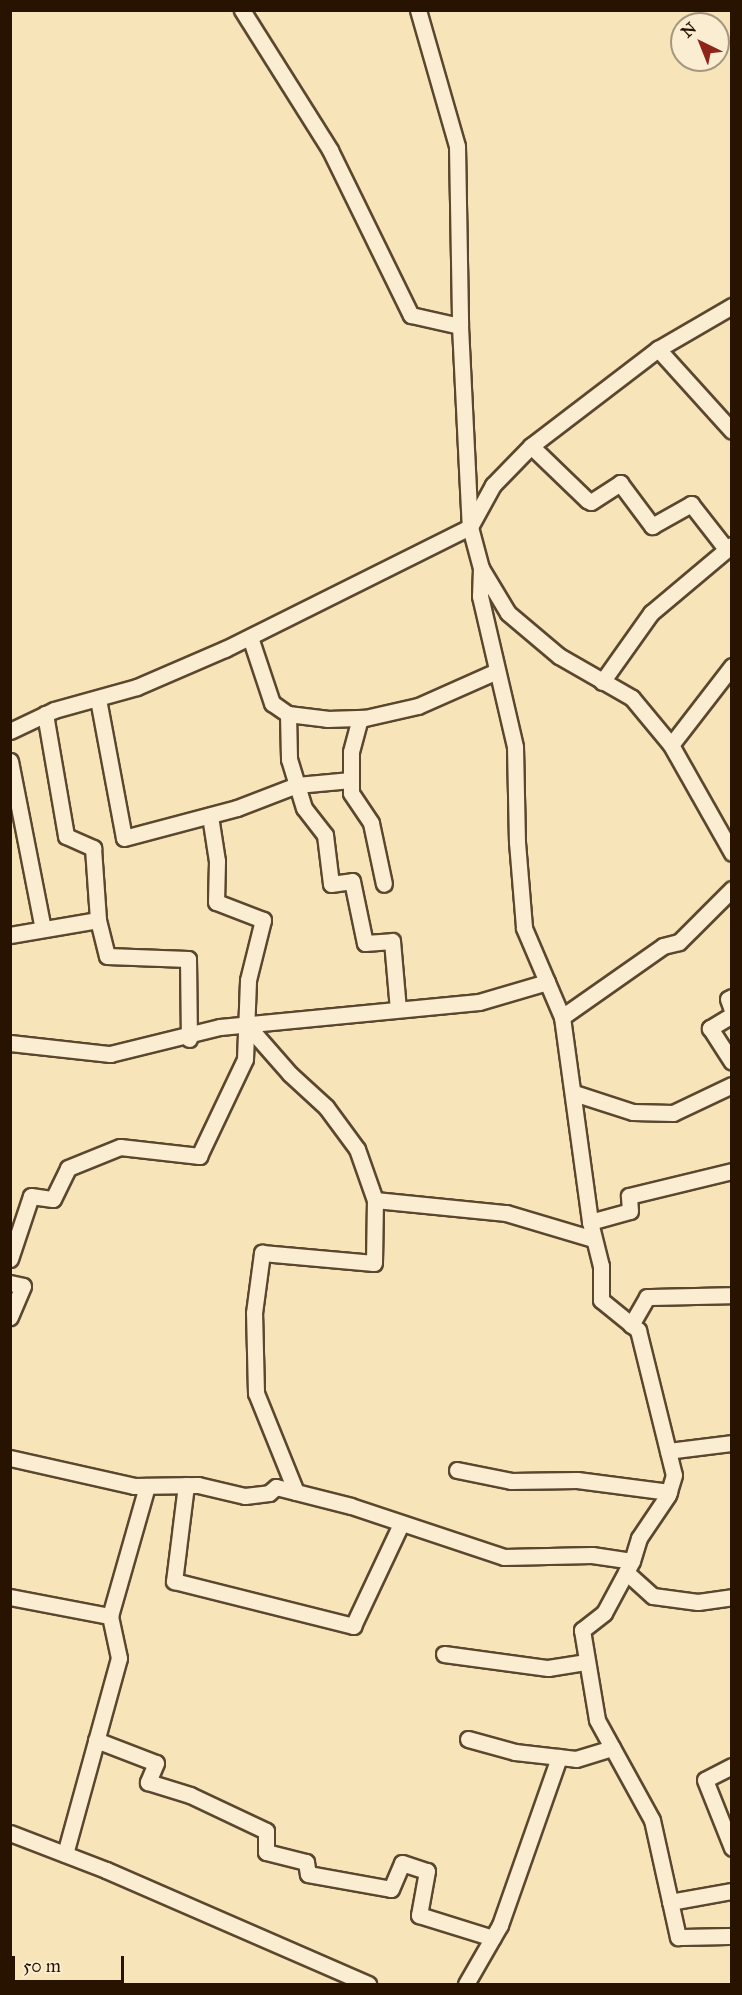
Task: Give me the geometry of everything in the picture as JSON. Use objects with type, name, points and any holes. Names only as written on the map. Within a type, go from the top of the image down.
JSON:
[{"type":"street","points":[[242,10],[330,150],[411,315],[460,326]]},
{"type":"street","points":[[418,10],[458,146],[460,326],[470,527],[481,568],[508,613],[559,656],[632,698],[672,745],[732,853]]},
{"type":"street","points":[[10,731],[45,714],[137,687],[250,637],[470,527],[493,485],[531,446],[658,349],[732,306]]},
{"type":"street","points":[[658,349],[732,431]]},
{"type":"street","points":[[531,446],[587,500],[591,502],[620,483],[652,526],[691,504],[729,547],[651,613],[602,682]]},
{"type":"street","points":[[481,568],[480,596],[515,747],[517,842],[524,928],[562,1017],[590,1221],[601,1266],[600,1300],[638,1330],[674,1475],[669,1492],[639,1538],[629,1567],[604,1613],[582,1630],[597,1720],[652,1820],[678,1937],[732,1936]]},
{"type":"street","points":[[250,637],[272,703],[288,714],[327,720],[360,718],[418,706],[497,671]]},
{"type":"street","points":[[672,745],[732,666]]},
{"type":"street","points":[[98,699],[124,838],[210,816],[297,785],[351,780]]},
{"type":"street","points":[[45,714],[66,836],[93,848],[98,920],[107,956],[188,959],[189,1037]]},
{"type":"street","points":[[288,714],[290,759],[304,808],[325,836],[331,884],[351,881],[365,943],[392,941],[398,1009]]},
{"type":"street","points":[[360,718],[351,752],[351,793],[370,824],[384,884]]},
{"type":"street","points":[[10,761],[44,929]]},
{"type":"street","points":[[10,1258],[31,1196],[53,1199],[68,1168],[120,1147],[199,1156],[245,1059],[248,980],[263,920],[216,902],[217,861],[210,816]]},
{"type":"street","points":[[562,1017],[663,946],[679,942],[732,889]]},
{"type":"street","points":[[10,935],[98,920]]},
{"type":"street","points":[[10,1043],[110,1054],[247,1024],[479,1002],[547,982]]},
{"type":"street","points":[[732,997],[728,999],[732,1010]]},
{"type":"street","points":[[732,1015],[710,1028],[732,1062]]},
{"type":"street","points":[[247,1024],[338,1124],[357,1149],[375,1200],[374,1263],[262,1253],[254,1313],[256,1393],[296,1492]]},
{"type":"street","points":[[574,1093],[633,1112],[673,1113],[732,1085]]},
{"type":"street","points":[[590,1221],[630,1211],[629,1196],[732,1171]]},
{"type":"street","points":[[375,1200],[506,1213],[593,1239]]},
{"type":"street","points":[[10,1283],[23,1286],[10,1317]]},
{"type":"street","points":[[631,1325],[647,1297],[732,1295]]},
{"type":"street","points":[[668,1451],[732,1443]]},
{"type":"street","points":[[10,1458],[103,1480],[147,1486],[186,1485],[245,1496],[269,1493],[276,1487],[504,1557],[592,1555],[629,1567],[653,1596],[698,1602],[732,1597]]},
{"type":"street","points":[[457,1470],[511,1481],[577,1480],[669,1492]]},
{"type":"street","points":[[186,1485],[174,1581],[353,1626],[401,1524]]},
{"type":"street","points":[[65,1854],[119,1658],[110,1616],[147,1486]]},
{"type":"street","points":[[10,1597],[110,1616]]},
{"type":"street","points":[[444,1654],[548,1668],[587,1662]]},
{"type":"street","points":[[468,1739],[515,1752],[576,1759],[612,1748]]},
{"type":"street","points":[[96,1740],[156,1764],[148,1782],[190,1795],[266,1831],[266,1852],[306,1862],[308,1874],[391,1889],[402,1863],[427,1871],[419,1916],[492,1938]]},
{"type":"street","points":[[466,1984],[492,1938],[559,1757]]},
{"type":"street","points":[[732,1766],[705,1780],[732,1848]]},
{"type":"street","points":[[10,1833],[65,1854],[368,1984]]},
{"type":"street","points":[[670,1902],[732,1891]]}]
